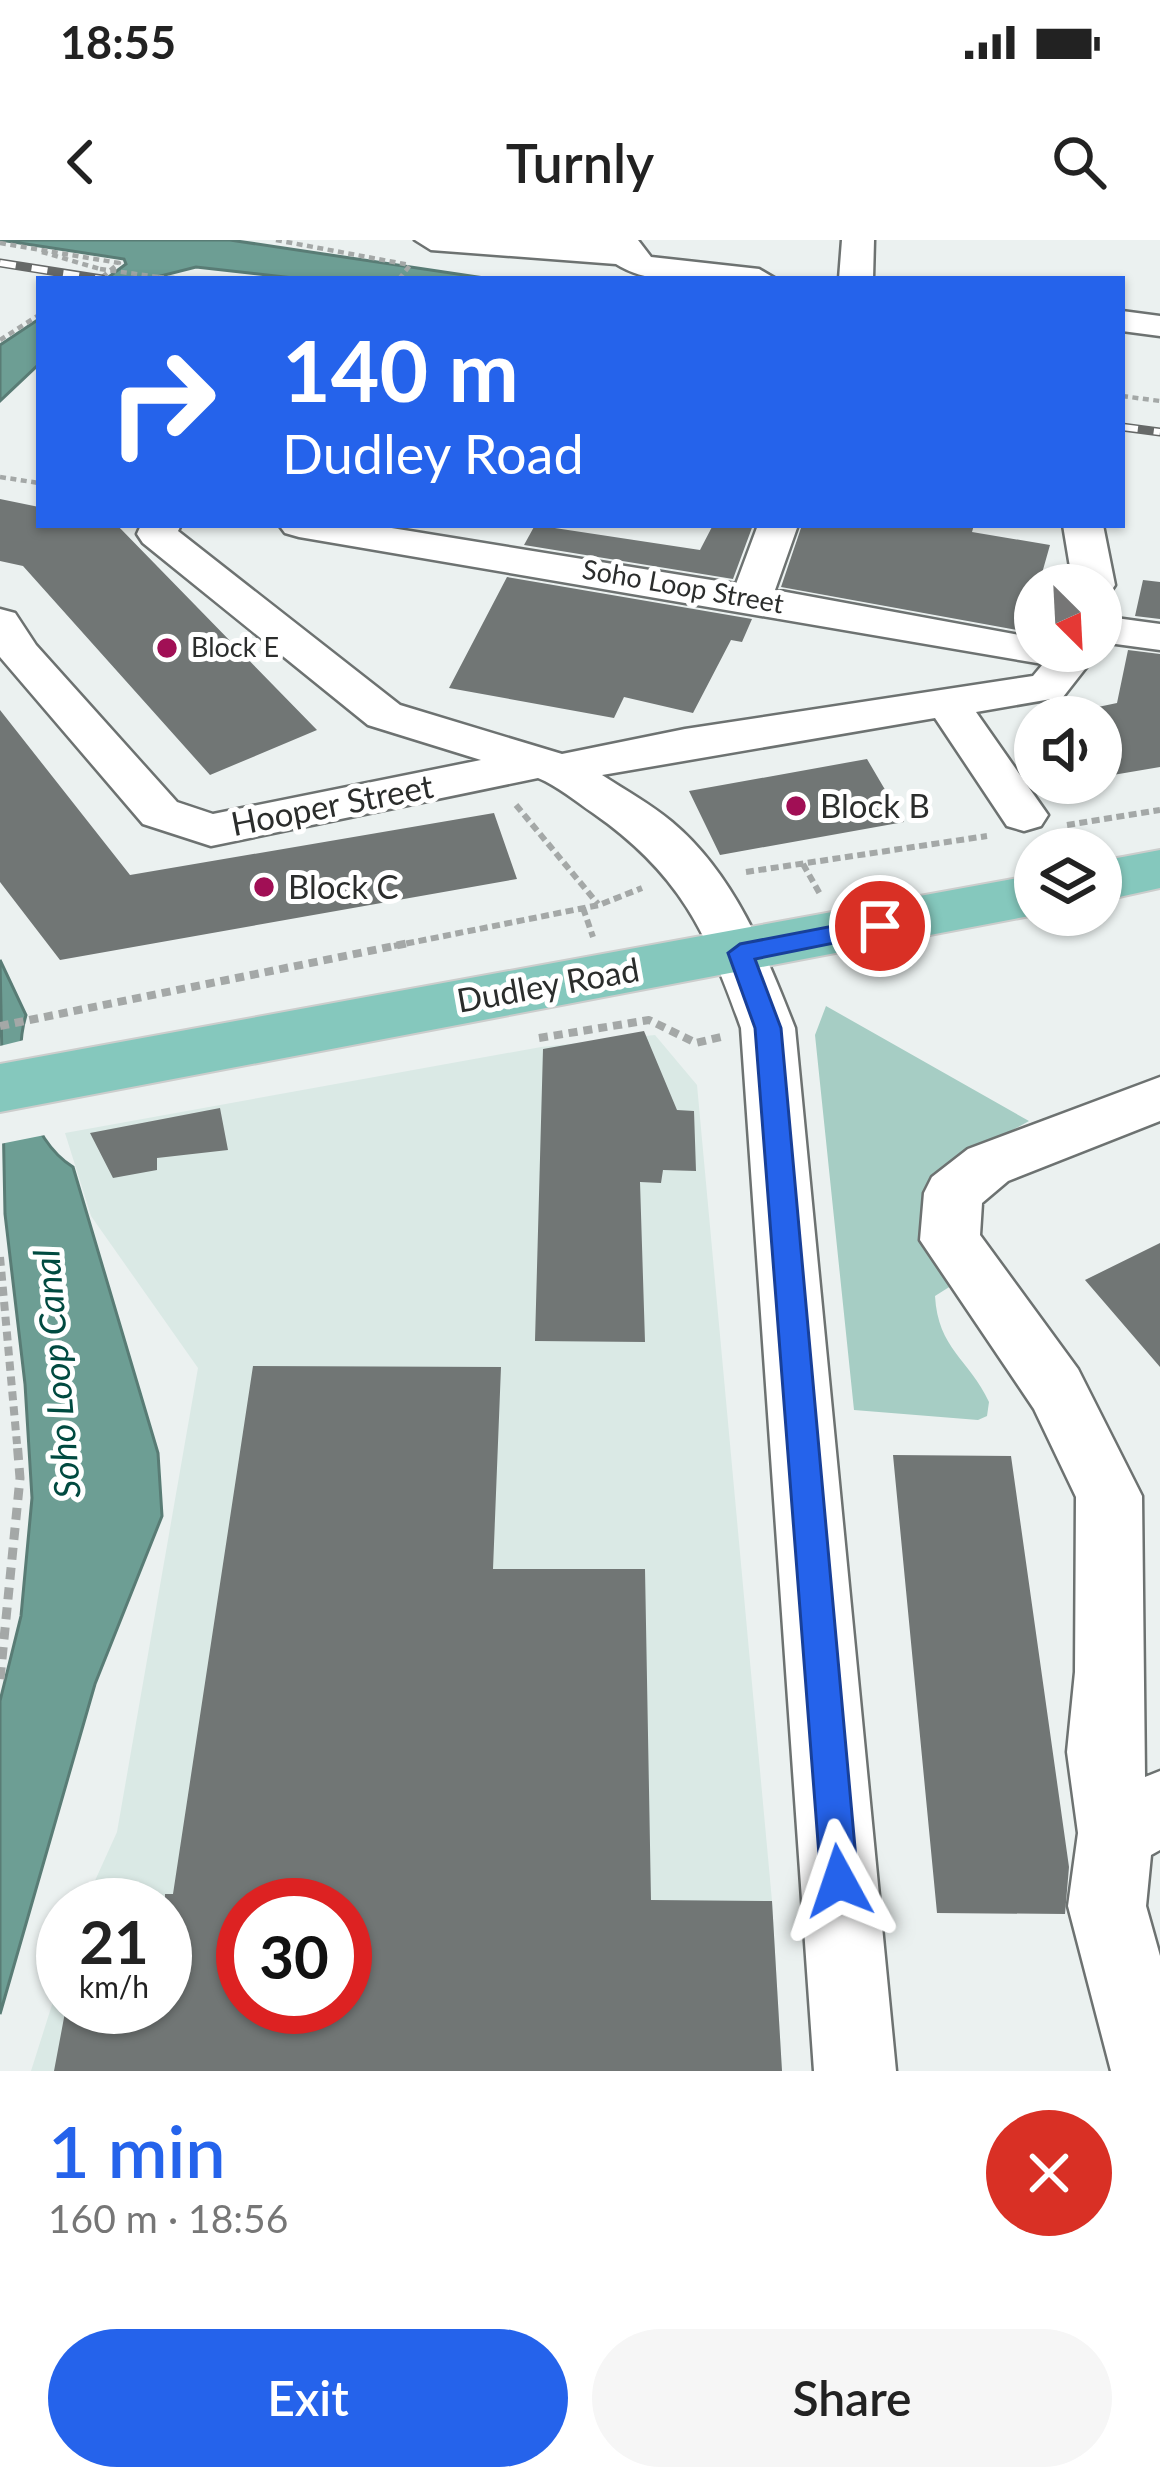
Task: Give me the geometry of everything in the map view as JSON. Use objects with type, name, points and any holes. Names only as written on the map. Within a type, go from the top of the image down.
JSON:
[{"type":"main road","points":[[1122,876],[1160,868]]},
{"type":"main road","name":"Dudley Road","points":[[30,1083],[1014,899]]},
{"type":"street","points":[[856,276],[858,240]]},
{"type":"street","points":[[419,255],[626,252],[744,276]]},
{"type":"street","points":[[1125,321],[1160,326]]},
{"type":"street","points":[[159,528],[157,535],[384,715],[550,766],[655,832],[698,879],[740,953],[768,1028],[855,2071]]},
{"type":"street","name":"Soho Loop Street","points":[[340,528],[461,537],[1014,649]]},
{"type":"street","points":[[751,598],[777,528]]},
{"type":"street","points":[[1084,528],[1090,564]]},
{"type":"street","name":"Hooper Street","points":[[0,622],[18,652],[160,813],[211,830],[490,773],[1047,687],[1060,672]]},
{"type":"street","points":[[1122,632],[1160,637]]},
{"type":"street","points":[[946,701],[1025,825]]},
{"type":"street","points":[[1152,2071],[1107,1906],[1138,1821],[1104,1752],[1111,1672],[1109,1496],[1056,1389],[950,1240],[953,1193],[988,1166],[1160,1098]]},
{"type":"path","points":[[0,243],[119,262],[103,276]]},
{"type":"path","points":[[17,246],[152,276]]},
{"type":"path","points":[[326,251],[419,255]]},
{"type":"path","points":[[0,340],[36,317]]},
{"type":"path","points":[[1125,396],[1160,401]]},
{"type":"path","points":[[0,477],[36,483]]},
{"type":"path","points":[[490,773],[598,905]]},
{"type":"path","points":[[0,1026],[598,905],[631,890],[1025,825],[1160,810]]},
{"type":"path","points":[[533,1039],[649,1020],[695,1043],[768,1028]]},
{"type":"path","points":[[0,1257],[20,1478],[0,1679]]},
{"type":"shaded area","points":[[826,1006],[1029,1121],[946,1167],[954,1284],[935,1296],[937,1314],[948,1341],[989,1402],[987,1416],[978,1420],[854,1410],[815,1035]]},
{"type":"shaded area","points":[[655,1035],[697,1085],[772,1901],[782,2071],[31,2071],[43,2034],[192,2034],[192,1878],[96,1878],[117,1832],[198,1368],[91,1216],[65,1133],[541,1047]]},
{"type":"water","points":[[0,240],[230,240],[471,276],[276,276],[196,267],[161,276],[110,276],[126,264],[124,259]]},
{"type":"water","points":[[36,321],[36,367],[0,401],[0,345]]},
{"type":"water","name":"Soho Loop Canal","points":[[0,960],[26,1015],[21,1056],[27,1099],[45,1138],[73,1167],[158,1453],[162,1516],[95,1684],[0,2014],[0,1701],[21,1616],[32,1498],[25,1384],[5,1214]]},
{"type":"pier","points":[[24,1040],[45,1135],[0,1144],[0,1046]]},
{"type":"building","name":"Block E","points":[[0,499],[36,506],[36,528],[120,528],[317,730],[210,775],[23,566],[0,561]]},
{"type":"building","points":[[533,528],[555,528],[700,550],[711,528],[752,528],[733,579],[524,545]]},
{"type":"building","points":[[801,528],[973,528],[972,532],[1050,545],[1045,564],[1014,564],[1014,629],[781,587]]},
{"type":"building","points":[[507,577],[752,619],[742,642],[731,640],[693,713],[624,697],[614,718],[449,688]]},
{"type":"building","points":[[1143,580],[1160,582],[1160,619],[1135,616]]},
{"type":"building","points":[[1128,650],[1160,654],[1160,767],[1122,773],[1118,696]]},
{"type":"building","name":"Block C","points":[[0,710],[130,875],[494,813],[517,879],[60,960],[0,882]]},
{"type":"building","name":"Block B","points":[[867,759],[904,822],[720,855],[689,791]]},
{"type":"building","points":[[644,1031],[677,1110],[694,1111],[696,1171],[663,1170],[661,1183],[640,1182],[645,1342],[535,1341],[543,1049]]},
{"type":"building","points":[[220,1108],[228,1150],[157,1158],[157,1170],[113,1178],[90,1133]]},
{"type":"building","points":[[1160,1243],[1160,1367],[1085,1280]]},
{"type":"building","points":[[253,1366],[501,1367],[493,1569],[645,1569],[651,1900],[772,1901],[782,2071],[54,2071],[61,2034],[192,2034],[192,1878],[175,1878]]},
{"type":"building","points":[[893,1455],[1011,1456],[1069,1867],[1065,1914],[937,1913]]},
{"type":"railway","points":[[0,263],[83,276]]},
{"type":"railway","points":[[1125,427],[1160,432]]},
{"type":"place","name":"Block E","points":[[167,648]]},
{"type":"place","name":"Block B","points":[[796,806]]},
{"type":"place","name":"Block C","points":[[264,887]]},
{"type":"route","points":[[839,1881],[768,1028],[740,953],[880,926]]}]
